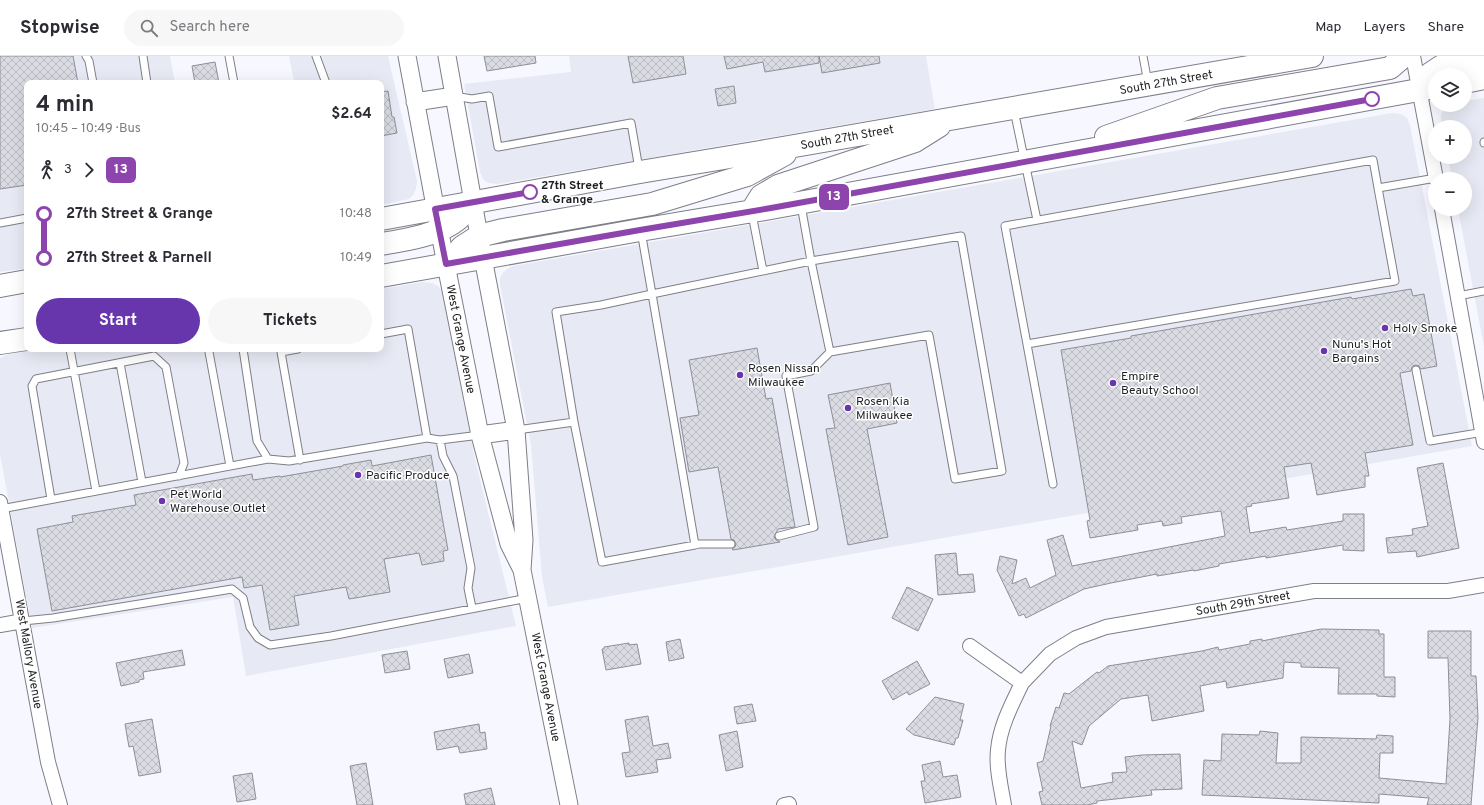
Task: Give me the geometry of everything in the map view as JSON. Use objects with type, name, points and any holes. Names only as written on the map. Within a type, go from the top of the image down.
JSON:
[{"type":"main road","name":"South 27th Street","points":[[384,219],[437,219],[473,202],[1312,56]]},
{"type":"main road","points":[[1056,156],[1119,132],[1217,98],[1390,68],[1404,56]]},
{"type":"main road","points":[[384,275],[640,230],[752,212],[1427,89],[1430,74],[1442,66],[1484,59]]},
{"type":"main road","points":[[1472,81],[1484,78]]},
{"type":"main road","points":[[752,212],[761,196],[778,186],[915,141],[950,119]]},
{"type":"main road","points":[[446,264],[462,248],[479,236],[503,230],[652,204],[747,175],[802,145]]},
{"type":"main road","points":[[384,243],[419,237],[437,219]]},
{"type":"main road","points":[[0,286],[24,282]]},
{"type":"main road","points":[[0,343],[24,339]]},
{"type":"street","name":"West Grange Avenue","points":[[407,56],[437,219],[480,435],[509,544],[522,570],[570,805]]},
{"type":"street","name":"West Grange Avenue","points":[[447,56],[483,258],[516,430],[524,540],[522,570]]},
{"type":"street","points":[[1413,56],[1427,89],[1435,172]]},
{"type":"street","points":[[415,102],[454,96]]},
{"type":"street","points":[[1443,216],[1483,436]]},
{"type":"street","points":[[480,435],[516,430]]},
{"type":"street","name":"West Mallory Avenue","points":[[1,506],[48,762],[60,805]]},
{"type":"street","name":"South 29th Street","points":[[1004,805],[999,775],[998,749],[1007,715],[1022,683],[1050,654],[1076,638],[1106,627],[1314,591],[1448,591],[1484,585]]},
{"type":"street","points":[[0,625],[23,621]]},
{"type":"street","points":[[970,646],[1022,683]]},
{"type":"lane","points":[[86,56],[89,61],[92,80]]},
{"type":"lane","points":[[143,56],[147,80]]},
{"type":"lane","points":[[229,56],[233,80]]},
{"type":"lane","points":[[316,56],[325,80]]},
{"type":"lane","points":[[1143,56],[1148,85]]},
{"type":"lane","points":[[454,96],[472,99],[489,96],[498,147],[631,123],[640,172]]},
{"type":"lane","points":[[1014,108],[1037,220]]},
{"type":"lane","points":[[1027,344],[1395,281],[1373,160],[1005,226],[1053,484]]},
{"type":"lane","points":[[1378,188],[1428,179]]},
{"type":"lane","points":[[800,203],[830,352]]},
{"type":"lane","points":[[752,212],[764,270]]},
{"type":"lane","points":[[0,223],[24,219]]},
{"type":"lane","points":[[640,230],[694,545]]},
{"type":"lane","points":[[732,544],[694,545],[602,562],[574,422],[556,312],[601,305],[811,260],[960,236],[1002,471],[955,479],[929,335],[830,352],[811,372],[786,376],[814,527],[779,536]]},
{"type":"lane","points":[[1458,296],[1484,291]]},
{"type":"lane","points":[[384,333],[408,329],[427,438]]},
{"type":"lane","points":[[71,352],[96,491]]},
{"type":"lane","points":[[209,352],[230,466]]},
{"type":"lane","points":[[243,352],[258,441],[268,459]]},
{"type":"lane","points":[[281,352],[300,460]]},
{"type":"lane","points":[[51,499],[32,386],[36,379],[154,356],[166,367],[184,463],[179,476]]},
{"type":"lane","points":[[120,363],[142,482]]},
{"type":"lane","points":[[1416,370],[1430,441],[1483,436]]},
{"type":"lane","points":[[516,430],[574,422]]},
{"type":"lane","points":[[1,506],[51,499],[268,459],[289,461],[300,460],[427,438],[440,440],[480,435]]},
{"type":"lane","points":[[440,440],[443,456],[453,476],[471,568],[468,588],[472,608]]},
{"type":"lane","points":[[23,621],[53,618],[232,589],[243,598],[250,627],[258,638],[270,645],[331,636],[528,598]]},
{"type":"shaded area","points":[[0,56],[170,56],[174,80],[24,80],[24,268],[0,272]]},
{"type":"shaded area","points":[[289,56],[388,56],[417,181],[416,189],[413,195],[409,199],[384,204],[384,80],[294,80]]},
{"type":"shaded area","points":[[569,56],[926,56],[935,109],[498,184],[488,183],[483,179],[480,172],[464,84],[571,72]]},
{"type":"shaded area","points":[[1484,98],[1484,347],[1459,216],[1472,216],[1472,172],[1451,172],[1449,164],[1472,164],[1472,120],[1441,120],[1443,112],[1472,112],[1472,100]]},
{"type":"shaded area","points":[[1392,113],[1401,114],[1407,118],[1410,125],[1472,446],[548,607],[542,577],[531,445],[500,285],[500,278],[507,269],[513,266]]},
{"type":"shaded area","points":[[423,282],[432,283],[438,286],[442,291],[475,459],[516,626],[246,676],[233,597],[32,628],[0,454],[0,358],[6,355],[24,352],[384,352],[384,288]]},
{"type":"building","points":[[0,56],[73,56],[77,80],[24,80],[24,185],[0,189]]},
{"type":"building","points":[[484,56],[535,56],[536,63],[487,71]]},
{"type":"building","points":[[628,56],[683,56],[686,74],[633,83]]},
{"type":"building","points":[[724,56],[819,56],[819,63],[765,72],[763,62],[727,69]]},
{"type":"building","points":[[819,56],[879,56],[880,63],[822,73]]},
{"type":"building","points":[[215,62],[218,80],[194,80],[192,66]]},
{"type":"building","points":[[734,86],[736,103],[718,106],[715,89]]},
{"type":"building","points":[[388,91],[392,117],[394,117],[397,133],[384,135],[384,92]]},
{"type":"building","points":[[1411,289],[1413,296],[1424,294],[1437,366],[1421,369],[1419,366],[1415,365],[1412,367],[1411,371],[1400,373],[1413,445],[1365,453],[1369,476],[1365,476],[1365,487],[1317,495],[1311,463],[1284,467],[1289,498],[1251,504],[1252,506],[1246,507],[1250,533],[1286,527],[1287,530],[1343,521],[1343,514],[1364,514],[1364,551],[1343,550],[1343,545],[1219,564],[1219,566],[1194,571],[1157,576],[1157,574],[1084,589],[1026,618],[1024,614],[1019,616],[997,570],[1000,556],[1017,560],[1012,584],[1026,578],[1030,588],[1056,575],[1047,540],[1063,535],[1072,566],[1225,536],[1221,511],[1181,517],[1182,523],[1163,526],[1162,521],[1137,525],[1138,530],[1090,538],[1087,521],[1090,520],[1061,350],[1351,297],[1352,299]]},
{"type":"building","points":[[757,348],[766,399],[772,398],[795,527],[778,529],[774,537],[780,542],[733,550],[732,549],[736,544],[734,540],[731,539],[718,467],[689,472],[680,418],[699,415],[689,360]]},
{"type":"building","points":[[890,383],[897,423],[867,429],[888,537],[848,545],[826,429],[835,428],[828,395]]},
{"type":"building","points":[[431,455],[448,550],[443,551],[444,561],[422,565],[419,553],[384,559],[390,592],[349,599],[346,587],[294,596],[299,625],[270,630],[262,585],[244,588],[242,577],[52,611],[37,529],[73,522],[72,516],[136,505],[134,495],[252,474],[253,480],[280,477],[371,460],[372,466]]},
{"type":"building","points":[[1443,463],[1459,548],[1417,557],[1416,551],[1388,553],[1386,538],[1413,535],[1412,529],[1428,526],[1417,468]]},
{"type":"building","points":[[956,553],[958,575],[973,574],[975,592],[938,595],[935,555]]},
{"type":"building","points":[[907,587],[933,599],[918,631],[892,618]]},
{"type":"building","points":[[1321,629],[1379,630],[1379,634],[1384,634],[1384,677],[1395,677],[1395,697],[1377,696],[1377,694],[1338,694],[1339,668],[1301,667],[1301,663],[1284,662],[1283,678],[1227,688],[1226,681],[1200,686],[1204,711],[1152,721],[1148,695],[1121,699],[1089,726],[1082,745],[1072,741],[1081,788],[1113,782],[1112,773],[1127,772],[1125,757],[1180,754],[1182,789],[1151,790],[1152,795],[1097,801],[1097,803],[1087,805],[1042,805],[1039,792],[1043,791],[1037,763],[1043,761],[1050,726],[1056,707],[1059,708],[1064,693],[1069,694],[1097,672],[1099,673],[1108,666],[1202,651],[1218,647],[1219,650],[1250,644],[1250,641],[1262,639],[1262,641]]},
{"type":"building","points":[[1428,631],[1471,631],[1471,676],[1476,676],[1478,718],[1471,805],[1427,805],[1429,798],[1379,794],[1379,803],[1202,795],[1204,760],[1221,761],[1222,734],[1259,735],[1260,731],[1278,733],[1276,763],[1301,763],[1301,737],[1376,739],[1377,735],[1393,736],[1393,753],[1380,753],[1379,778],[1446,784],[1450,719],[1448,658],[1428,658]]},
{"type":"building","points":[[680,639],[684,658],[669,661],[666,642]]},
{"type":"building","points":[[629,643],[629,645],[637,644],[641,664],[606,670],[602,649],[604,649],[604,647]]},
{"type":"building","points":[[182,650],[185,665],[143,672],[144,679],[139,680],[139,682],[121,686],[116,663]]},
{"type":"building","points":[[407,651],[410,669],[385,673],[382,655]]},
{"type":"building","points":[[469,654],[473,673],[448,678],[444,659]]},
{"type":"building","points":[[917,661],[930,684],[909,695],[907,692],[893,700],[882,681]]},
{"type":"building","points":[[935,697],[964,704],[960,720],[963,720],[958,738],[956,738],[954,745],[914,735],[906,729]]},
{"type":"building","points":[[752,704],[756,721],[737,724],[734,707]]},
{"type":"building","points":[[648,716],[653,746],[668,743],[671,758],[656,760],[658,772],[626,777],[622,753],[630,752],[625,720]]},
{"type":"building","points":[[152,719],[161,772],[139,776],[133,746],[129,747],[125,724]]},
{"type":"building","points":[[479,724],[480,733],[485,732],[487,749],[460,753],[458,746],[437,750],[434,732]]},
{"type":"building","points":[[737,731],[743,767],[726,771],[719,735]]},
{"type":"building","points":[[940,761],[943,777],[957,775],[961,797],[925,803],[921,781],[925,781],[922,765]]},
{"type":"building","points":[[366,763],[373,805],[357,805],[350,766]]},
{"type":"building","points":[[252,773],[256,799],[237,802],[233,776]]},
{"type":"building","points":[[491,788],[495,805],[466,805],[464,794]]},
{"type":"bus line","name":"13","points":[[530,192],[435,209],[446,264],[771,208],[1372,99]]},
{"type":"place","name":"27th Street & Grange","points":[[530,192]]},
{"type":"place","name":"Holy Smoke","points":[[1385,328]]},
{"type":"place","name":"Nunu's Hot Bargains","points":[[1324,351]]},
{"type":"place","name":"Rosen Nissan Milwaukee","points":[[740,375]]},
{"type":"place","name":"Empire Beauty School","points":[[1113,383]]},
{"type":"place","name":"Rosen Kia Milwaukee","points":[[848,408]]},
{"type":"place","name":"Pacific Produce","points":[[358,475]]},
{"type":"place","name":"Pet World Warehouse Outlet","points":[[162,501]]}]
